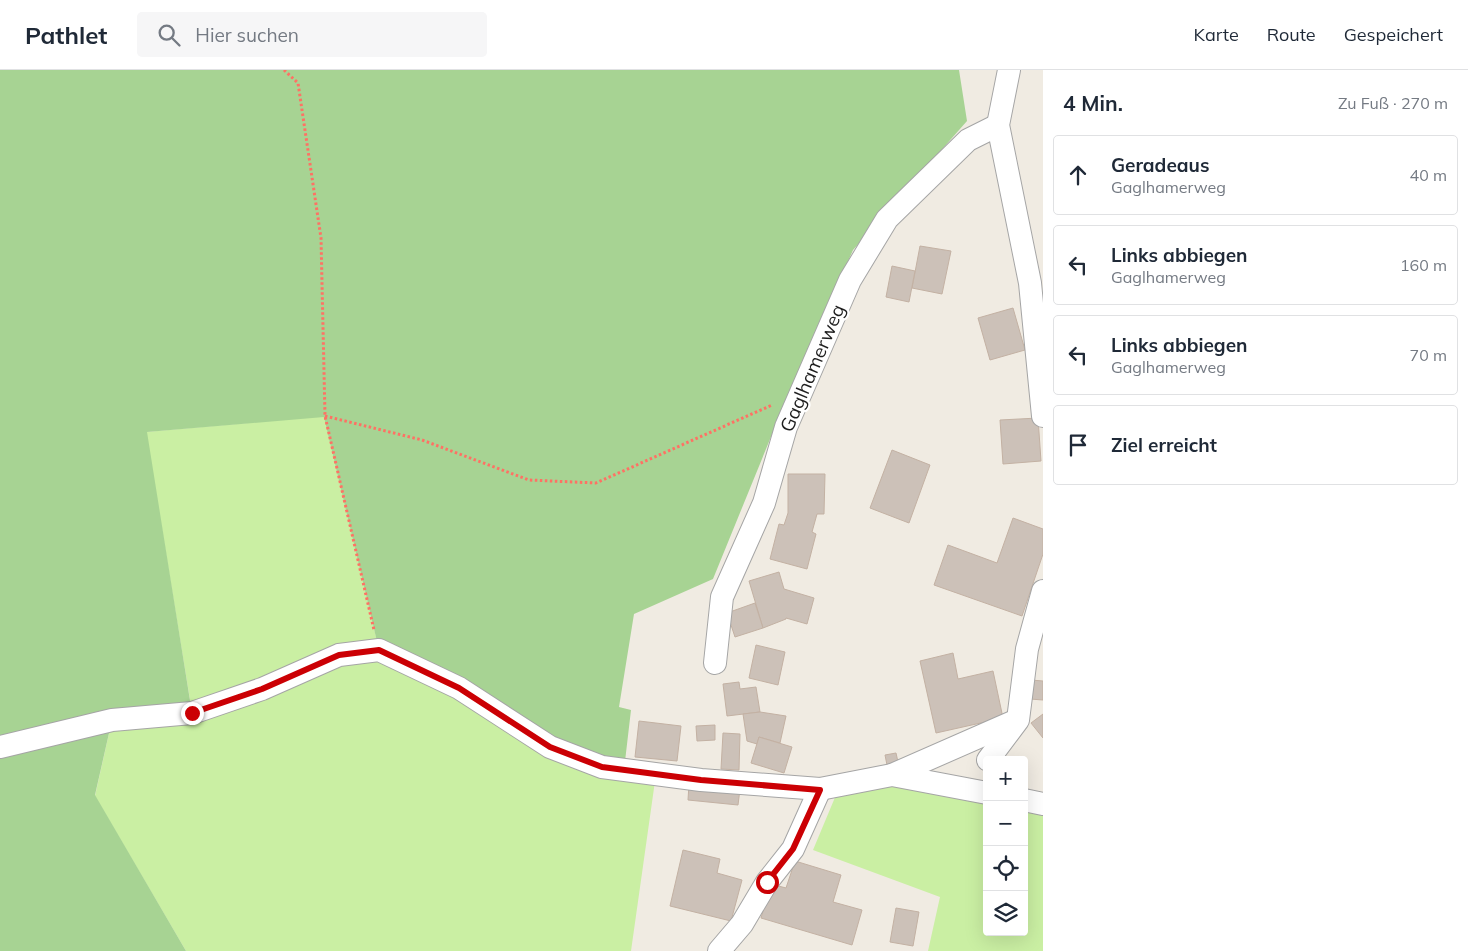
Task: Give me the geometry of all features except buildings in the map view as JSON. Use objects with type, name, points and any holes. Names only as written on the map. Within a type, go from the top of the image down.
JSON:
[{"type":"street","points":[[1009,70],[998,125],[1030,283],[1043,416]]},
{"type":"street","name":"Gaglhamerweg","points":[[715,663],[722,597],[764,503],[786,427],[850,280],[887,219],[968,140],[998,125]]},
{"type":"street","points":[[990,756],[1018,720],[1027,649],[1043,591]]},
{"type":"street","points":[[0,747],[112,720],[192,713],[262,689],[339,655],[379,650],[459,688],[550,747],[602,767],[701,780],[820,790],[892,775],[1018,720]]},
{"type":"street","points":[[892,775],[976,792],[983,772]]},
{"type":"street","points":[[719,951],[742,924],[767,882],[793,849],[820,790]]},
{"type":"street","points":[[1028,801],[1043,804]]},
{"type":"path","points":[[284,70],[298,83],[321,238],[324,416],[379,650]]},
{"type":"path","points":[[324,416],[422,440],[529,480],[596,483],[801,392]]},
{"type":"green space","points":[[0,70],[959,70],[967,121],[853,250],[777,422],[713,579],[634,614],[619,707],[631,710],[624,770],[602,767],[379,650],[324,417],[147,432],[192,713],[112,720],[95,795],[186,951],[0,951]]},
{"type":"green space","points":[[325,416],[379,650],[656,774],[631,951],[186,951],[95,796],[112,720],[192,712],[146,432]]},
{"type":"green space","points":[[892,785],[983,801],[983,936],[1028,936],[1028,810],[1043,814],[1043,951],[928,951],[940,897],[813,850],[836,795]]},
{"type":"route","points":[[192,713],[262,689],[339,655],[379,650],[459,688],[550,747],[602,767],[701,780],[820,790],[793,849],[767,882]]}]
